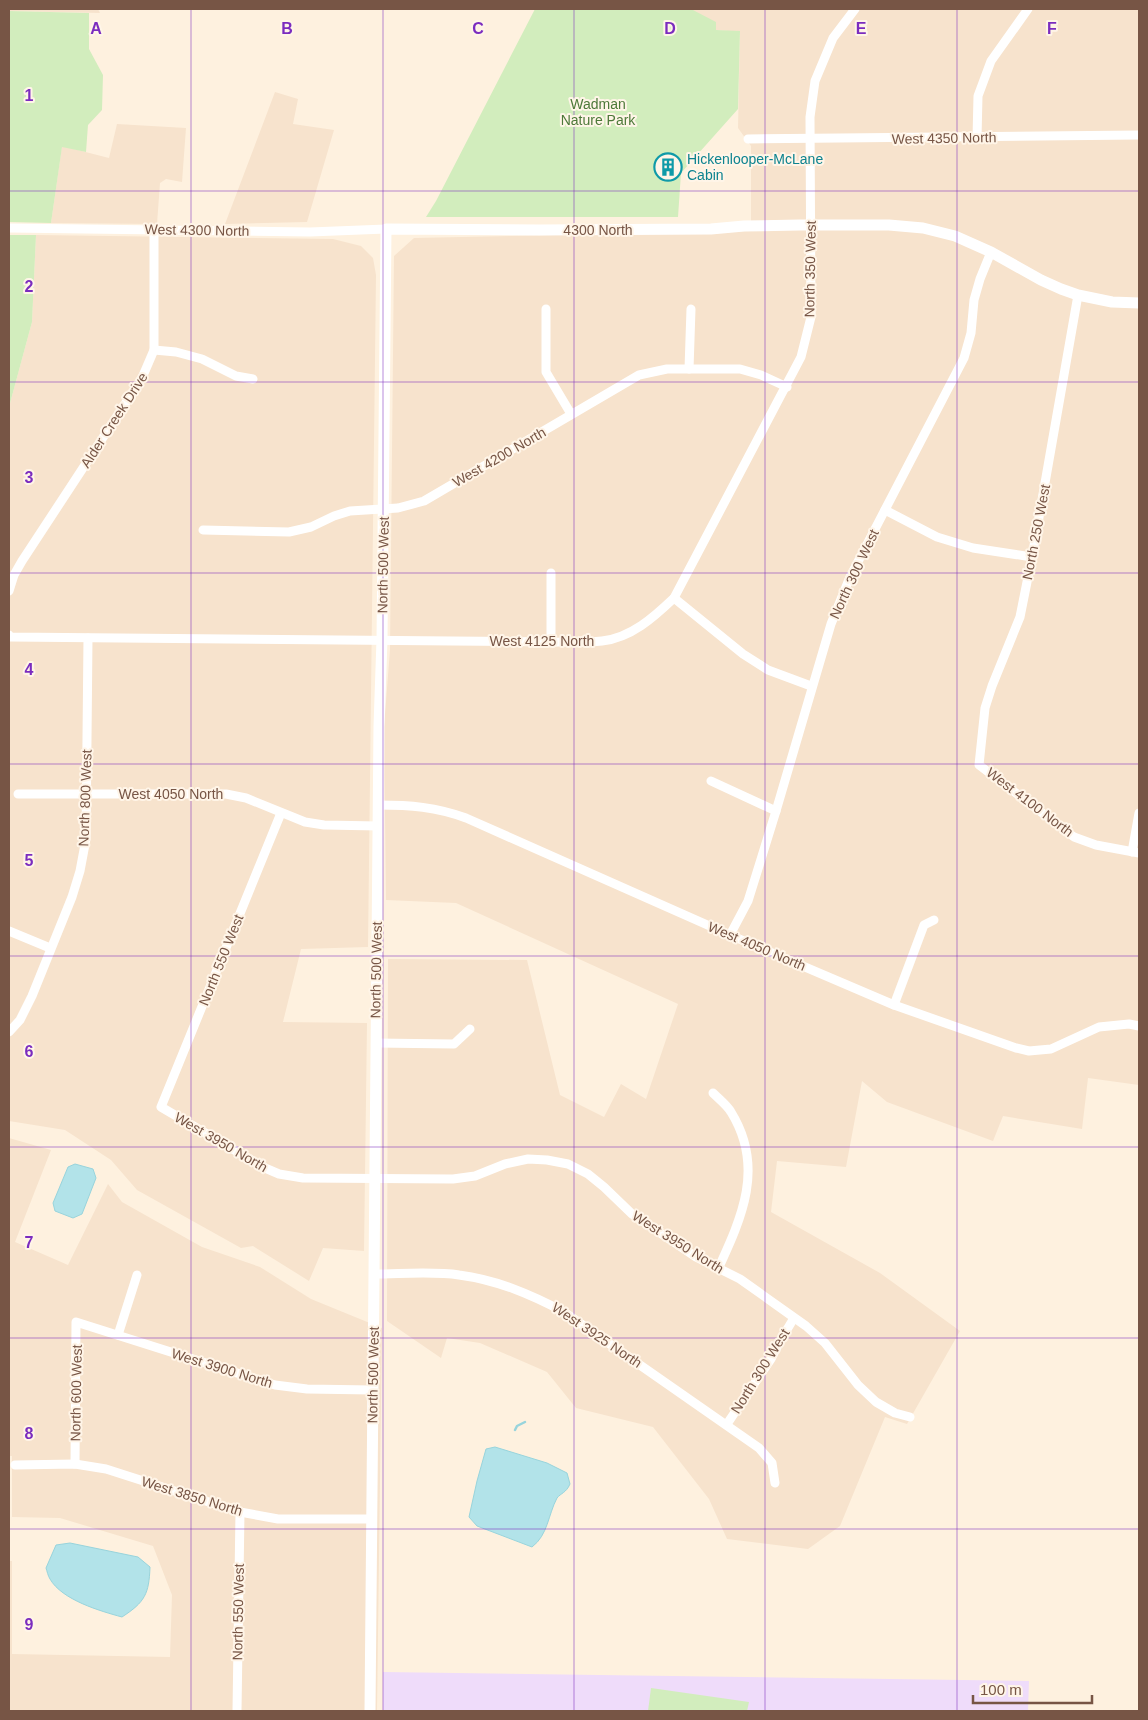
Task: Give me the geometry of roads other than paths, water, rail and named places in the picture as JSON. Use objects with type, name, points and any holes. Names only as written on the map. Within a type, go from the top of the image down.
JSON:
[{"type":"street","name":"North 350 West","points":[[674,598],[787,387],[801,357],[812,317],[810,117],[815,81],[833,38],[855,9]]},
{"type":"street","points":[[977,138],[978,96],[991,61],[1028,9]]},
{"type":"street","name":"West 4350 North","points":[[748,140],[1139,135]]},
{"type":"street","name":"4300 North","points":[[386,229],[702,229],[811,225],[889,225],[923,228],[955,236],[991,252],[1041,280],[1078,295],[1112,302],[1139,303]]},
{"type":"street","name":"West 4300 North","points":[[9,228],[319,232],[386,229]]},
{"type":"street","name":"North 500 West","points":[[370,1711],[378,805],[384,510],[386,229]]},
{"type":"street","name":"Alder Creek Drive","points":[[9,591],[14,575],[22,561],[142,378],[154,350],[154,230]]},
{"type":"street","name":"North 300 West","points":[[730,935],[748,901],[831,624],[850,577],[964,358],[971,333],[976,293],[991,252]]},
{"type":"street","name":"North 250 West","points":[[979,764],[985,708],[1020,617],[1078,295]]},
{"type":"street","points":[[546,309],[546,372],[571,414]]},
{"type":"street","points":[[689,369],[691,309]]},
{"type":"street","points":[[154,350],[176,352],[202,359],[236,376],[253,379]]},
{"type":"street","name":"West 4200 North","points":[[203,530],[289,532],[311,527],[334,516],[350,512],[384,510],[424,501],[639,375],[667,369],[740,369],[761,375],[787,387]]},
{"type":"street","points":[[886,510],[937,537],[974,548],[1032,557]]},
{"type":"street","points":[[551,573],[551,642]]},
{"type":"street","points":[[674,598],[743,654],[768,670],[811,686]]},
{"type":"street","name":"West 4125 North","points":[[382,640],[603,641],[624,634],[657,615],[674,598]]},
{"type":"street","points":[[9,635],[10,637],[382,640]]},
{"type":"street","name":"North 800 West","points":[[9,1032],[20,1020],[32,996],[72,897],[80,871],[86,839],[88,638]]},
{"type":"street","name":"West 4100 North","points":[[979,764],[1074,837],[1096,845],[1136,852]]},
{"type":"street","points":[[711,781],[776,811]]},
{"type":"street","name":"West 4050 North","points":[[18,794],[226,794],[246,798],[304,822],[378,826]]},
{"type":"street","name":"West 4050 North","points":[[378,805],[417,806],[446,810],[894,1005],[1016,1048],[1029,1051],[1051,1049],[1099,1027],[1129,1024],[1139,1026]]},
{"type":"street","name":"North 550 West","points":[[161,1107],[281,813]]},
{"type":"street","points":[[1136,852],[1139,813]]},
{"type":"street","points":[[894,1005],[924,925],[934,920]]},
{"type":"street","points":[[9,931],[50,948]]},
{"type":"street","points":[[376,1043],[454,1044],[470,1029]]},
{"type":"street","points":[[713,1093],[731,1111],[744,1140],[748,1165],[745,1203],[739,1223],[718,1269]]},
{"type":"street","name":"West 3950 North","points":[[161,1107],[265,1168],[279,1174],[302,1178],[374,1180],[453,1179],[475,1176],[505,1164],[528,1159],[568,1164],[588,1174],[632,1214],[696,1257],[740,1279],[794,1318],[825,1343],[858,1385],[876,1402],[895,1413],[910,1417]]},
{"type":"street","name":"West 3925 North","points":[[374,1274],[458,1274],[491,1281],[531,1294],[564,1312],[759,1448],[772,1464],[774,1484]]},
{"type":"street","points":[[118,1335],[137,1275]]},
{"type":"street","name":"North 300 West","points":[[727,1424],[771,1359],[794,1318]]},
{"type":"street","name":"West 3900 North","points":[[76,1322],[276,1385],[372,1390]]},
{"type":"street","name":"North 600 West","points":[[75,1464],[76,1322]]},
{"type":"street","name":"West 3850 North","points":[[15,1465],[75,1464],[106,1469],[240,1512],[278,1519],[371,1518]]},
{"type":"street","name":"North 550 West","points":[[236,1711],[240,1512]]},
{"type":"water","points":[[75,1164],[93,1169],[96,1178],[82,1214],[73,1218],[55,1211],[53,1203],[68,1167]]},
{"type":"water","points":[[495,1447],[547,1463],[567,1473],[570,1484],[557,1498],[545,1531],[532,1547],[477,1526],[469,1517],[486,1449]]},
{"type":"water","points":[[70,1543],[138,1557],[150,1567],[147,1591],[141,1602],[122,1617],[82,1604],[63,1593],[50,1579],[46,1568],[56,1545]]},
{"type":"waterway","points":[[515,1430],[517,1426],[525,1422]]},
{"type":"place","name":"Hickenlooper-McLane Cabin","points":[[668,167]]},
{"type":"park label","name":"Wadman Nature Park","points":[[598,112]]}]
